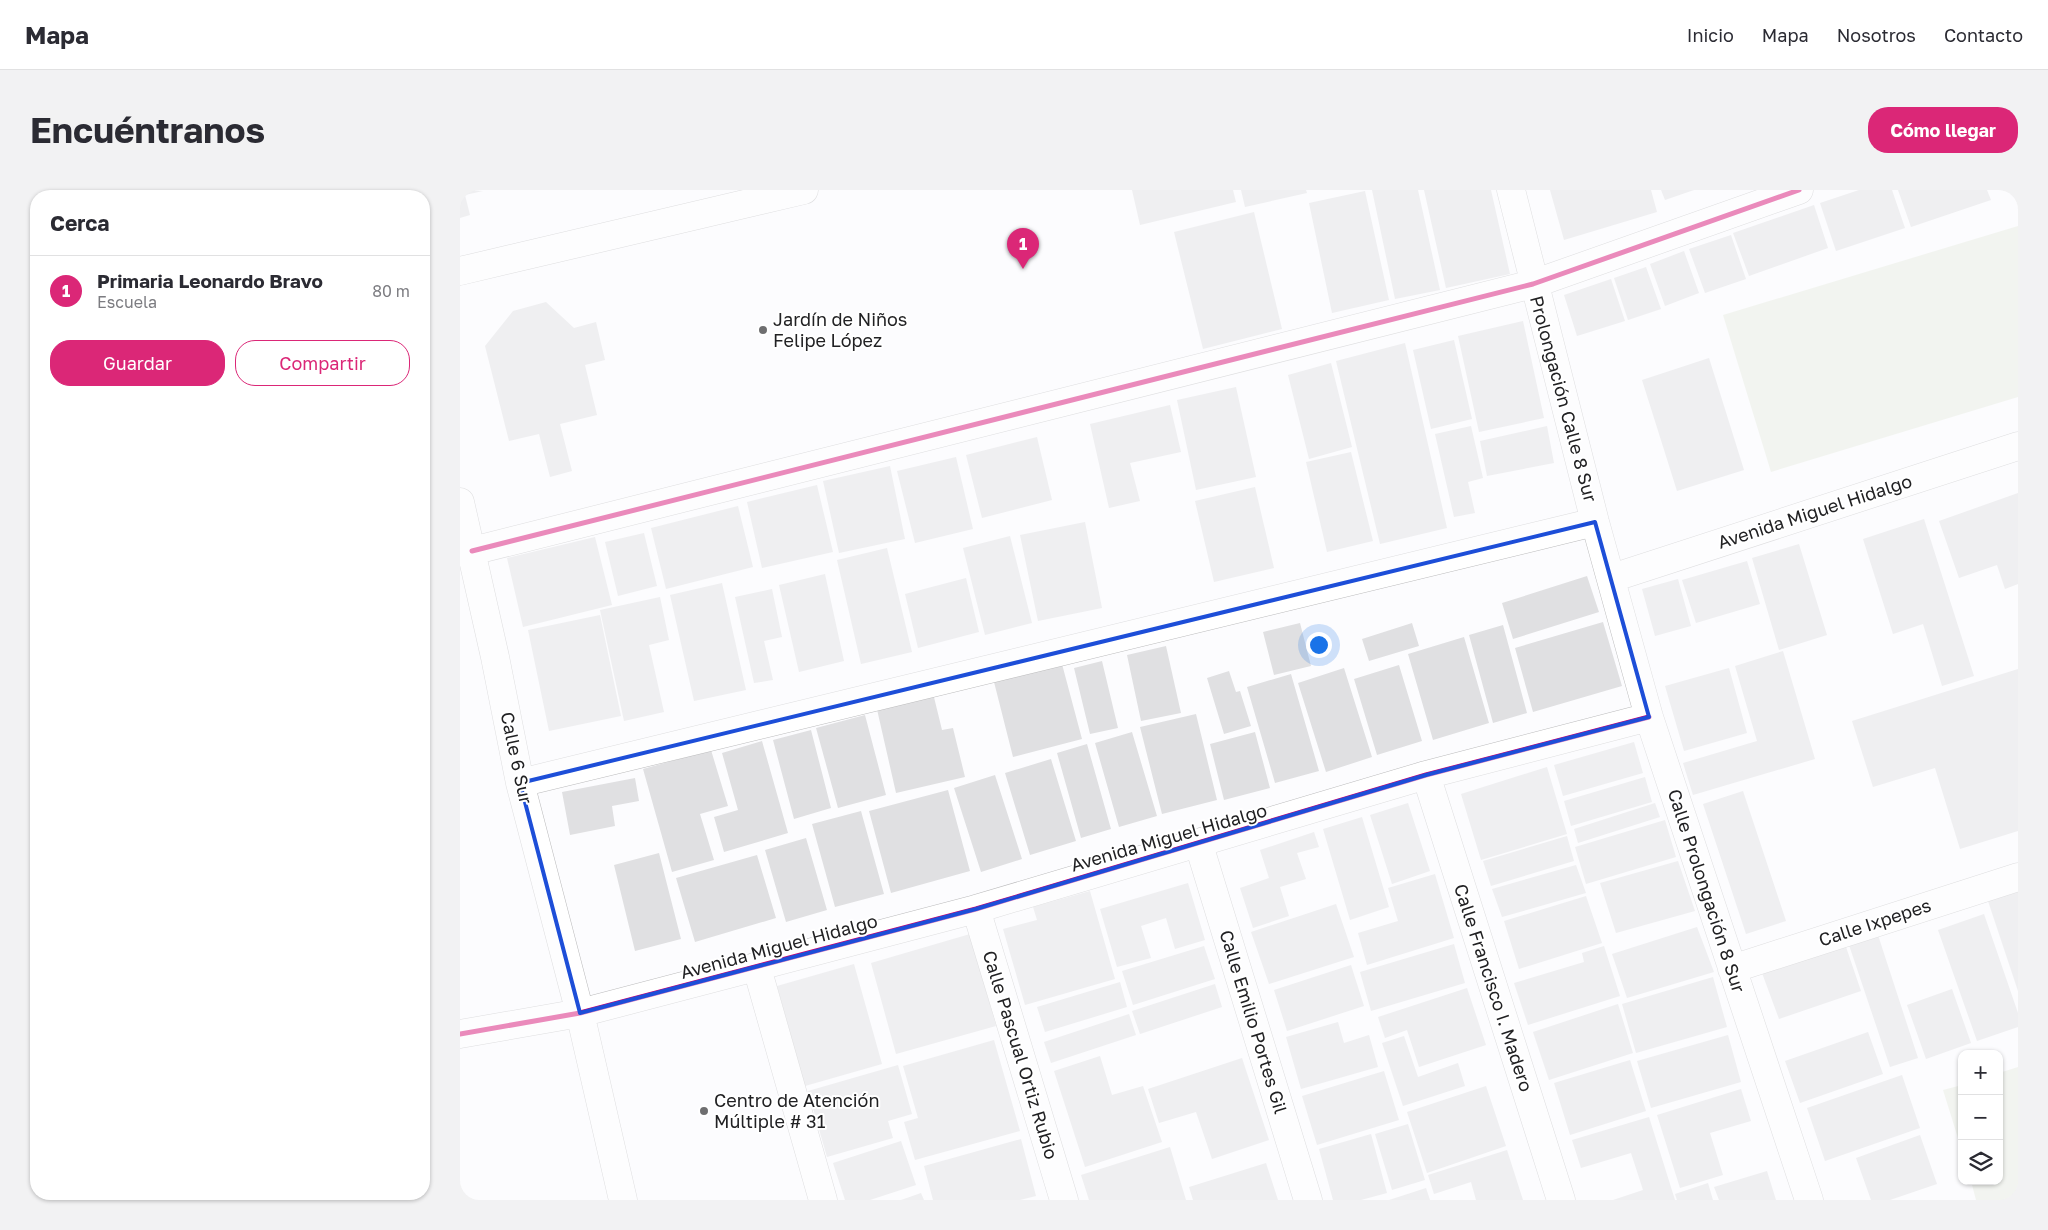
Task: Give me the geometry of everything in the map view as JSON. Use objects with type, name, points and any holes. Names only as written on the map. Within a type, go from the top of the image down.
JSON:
[{"type":"street","points":[[460,271],[804,190]]},
{"type":"street","name":"Prolongación Calle 8 Sur","points":[[1511,190],[1533,284],[1595,522],[1612,578]]},
{"type":"street","points":[[472,551],[1533,284],[1799,190]]},
{"type":"street","name":"Avenida Miguel Hidalgo","points":[[1612,578],[2018,446]]},
{"type":"street","name":"Calle 6 Sur","points":[[460,502],[472,551],[520,783],[580,1013],[623,1200]]},
{"type":"street","points":[[520,783],[1595,522]]},
{"type":"street","name":"Calle Prolongación 8 Sur","points":[[1612,578],[1649,717],[1809,1200]]},
{"type":"street","name":"Avenida Miguel Hidalgo","points":[[460,1034],[580,1013],[756,968],[976,909],[1199,845],[1426,775],[1649,717]]},
{"type":"street","name":"Calle Francisco I. Madero","points":[[1426,775],[1561,1200]]},
{"type":"street","name":"Calle Emilio Portes Gil","points":[[1199,845],[1308,1200]]},
{"type":"street","name":"Calle Ixpepes","points":[[1732,969],[2018,877]]},
{"type":"street","name":"Calle Pascual Ortiz Rubio","points":[[976,909],[1064,1200]]},
{"type":"street","points":[[756,968],[823,1200]]},
{"type":"highlighted area","points":[[1595,522],[1649,717],[1426,775],[976,909],[580,1013],[520,783]]},
{"type":"shaded area","points":[[2018,226],[2018,397],[1771,472],[1723,315]]},
{"type":"shaded area","points":[[2018,1067],[2018,1200],[1976,1200],[1972,1185],[2003,1185],[2003,1072]]},
{"type":"shaded area","points":[[1958,1086],[1958,1138],[1943,1090]]},
{"type":"building","points":[[460,190],[483,191],[465,195],[470,215],[460,218]]},
{"type":"building","points":[[1132,190],[1233,190],[1236,202],[1140,225]]},
{"type":"building","points":[[1241,190],[1306,190],[1307,193],[1245,207]]},
{"type":"building","points":[[1372,190],[1418,190],[1440,290],[1395,299]]},
{"type":"building","points":[[1424,190],[1491,190],[1510,274],[1446,288]]},
{"type":"building","points":[[1550,190],[1651,190],[1657,212],[1564,240]]},
{"type":"building","points":[[1661,190],[1694,190],[1665,200]]},
{"type":"building","points":[[1859,190],[1892,190],[1905,228],[1836,251],[1820,203]]},
{"type":"building","points":[[1898,190],[1987,190],[1991,200],[1911,227]]},
{"type":"building","points":[[1365,191],[1389,300],[1332,313],[1309,203]]},
{"type":"building","points":[[1814,205],[1828,248],[1749,276],[1733,233]]},
{"type":"building","points":[[1254,212],[1282,329],[1203,349],[1174,232]]},
{"type":"building","points":[[1731,235],[1746,279],[1705,293],[1689,249]]},
{"type":"building","points":[[1684,251],[1699,293],[1665,306],[1650,264]]},
{"type":"building","points":[[1646,267],[1661,309],[1628,320],[1614,278]]},
{"type":"building","points":[[1611,279],[1625,321],[1577,336],[1564,295]]},
{"type":"building","points":[[546,302],[574,328],[596,322],[605,360],[585,365],[597,415],[560,424],[572,471],[550,477],[539,434],[509,441],[485,346],[513,311]]},
{"type":"building","points":[[1523,321],[1544,418],[1479,432],[1458,336]]},
{"type":"building","points":[[1454,340],[1472,419],[1431,429],[1413,350]]},
{"type":"building","points":[[1405,343],[1447,528],[1380,544],[1336,361]]},
{"type":"building","points":[[1709,358],[1744,470],[1677,491],[1642,380]]},
{"type":"building","points":[[1331,363],[1352,447],[1309,459],[1288,375]]},
{"type":"building","points":[[1236,387],[1256,477],[1196,490],[1177,400]]},
{"type":"building","points":[[1170,405],[1181,452],[1130,463],[1140,501],[1109,508],[1090,424]]},
{"type":"building","points":[[1471,426],[1483,478],[1468,482],[1475,513],[1454,517],[1435,434]]},
{"type":"building","points":[[1547,426],[1554,463],[1487,476],[1480,441]]},
{"type":"building","points":[[1037,437],[1052,500],[982,518],[966,455]]},
{"type":"building","points":[[1351,452],[1373,541],[1327,552],[1306,462]]},
{"type":"building","points":[[956,457],[973,529],[915,543],[897,471]]},
{"type":"building","points":[[890,466],[905,539],[839,553],[823,481]]},
{"type":"building","points":[[817,485],[833,552],[762,568],[747,502]]},
{"type":"building","points":[[1255,487],[1274,568],[1214,582],[1195,501]]},
{"type":"building","points":[[2018,493],[2018,584],[2005,589],[1997,565],[1959,578],[1939,521]]},
{"type":"building","points":[[738,506],[753,567],[666,589],[651,528]]},
{"type":"building","points":[[1924,519],[1974,676],[1942,686],[1923,624],[1893,634],[1863,539]]},
{"type":"building","points":[[1085,522],[1102,608],[1038,621],[1020,535]]},
{"type":"building","points":[[644,533],[657,586],[618,596],[605,542]]},
{"type":"building","points":[[1010,536],[1032,623],[985,635],[963,548]]},
{"type":"building","points":[[595,537],[612,605],[523,627],[507,558]]},
{"type":"building","points":[[1799,544],[1827,635],[1779,650],[1752,558]]},
{"type":"building","points":[[887,548],[912,652],[861,664],[837,560]]},
{"type":"building","points":[[1747,561],[1760,604],[1696,623],[1682,580]]},
{"type":"building","points":[[825,574],[844,661],[799,672],[779,585]]},
{"type":"building","points":[[1587,576],[1599,612],[1513,639],[1502,603]]},
{"type":"building","points":[[966,578],[979,632],[918,648],[905,594]]},
{"type":"building","points":[[1678,579],[1691,626],[1655,636],[1642,589]]},
{"type":"building","points":[[722,583],[746,690],[694,701],[670,595]]},
{"type":"building","points":[[772,589],[782,637],[764,641],[773,680],[754,683],[735,597]]},
{"type":"building","points":[[660,597],[669,640],[649,645],[664,712],[624,721],[600,610]]},
{"type":"building","points":[[600,615],[621,716],[549,731],[528,630]]},
{"type":"building","points":[[1603,622],[1622,686],[1533,712],[1515,648]]},
{"type":"building","points":[[1300,623],[1311,666],[1274,675],[1263,632]]},
{"type":"building","points":[[1412,623],[1419,646],[1369,661],[1362,639]]},
{"type":"building","points":[[1503,625],[1527,713],[1493,723],[1469,635]]},
{"type":"building","points":[[1464,637],[1489,723],[1433,740],[1408,654]]},
{"type":"building","points":[[1166,646],[1181,713],[1141,721],[1127,655]]},
{"type":"building","points":[[1783,651],[1815,759],[1693,795],[1683,763],[1757,741],[1735,666]]},
{"type":"building","points":[[1102,661],[1118,728],[1090,734],[1074,668]]},
{"type":"building","points":[[1062,664],[1082,739],[1013,757],[994,682]]},
{"type":"building","points":[[1399,665],[1422,741],[1377,755],[1354,679]]},
{"type":"building","points":[[1344,668],[1372,757],[1326,772],[1298,683]]},
{"type":"building","points":[[1729,668],[1747,733],[1684,751],[1665,686]]},
{"type":"building","points":[[2018,669],[2018,831],[1960,849],[1935,768],[1873,787],[1852,721]]},
{"type":"building","points":[[1229,671],[1236,692],[1240,691],[1251,726],[1224,734],[1207,678]]},
{"type":"building","points":[[1291,674],[1319,771],[1275,783],[1247,687]]},
{"type":"building","points":[[933,693],[942,730],[953,728],[965,777],[896,793],[876,705]]},
{"type":"building","points":[[1196,714],[1217,800],[1162,814],[1140,727]]},
{"type":"building","points":[[865,715],[886,795],[838,808],[816,728]]},
{"type":"building","points":[[811,730],[831,808],[794,819],[773,740]]},
{"type":"building","points":[[1132,732],[1157,816],[1119,827],[1095,743]]},
{"type":"building","points":[[1255,732],[1270,788],[1224,800],[1210,744]]},
{"type":"building","points":[[762,741],[788,833],[724,852],[714,817],[738,810],[722,753]]},
{"type":"building","points":[[1634,742],[1643,773],[1563,796],[1554,765]]},
{"type":"building","points":[[1087,744],[1111,829],[1081,838],[1057,753]]},
{"type":"building","points":[[711,750],[728,806],[700,814],[714,860],[672,872],[643,769]]},
{"type":"building","points":[[1051,759],[1076,841],[1030,855],[1005,773]]},
{"type":"building","points":[[1547,767],[1567,834],[1481,860],[1461,794]]},
{"type":"building","points":[[995,775],[1022,859],[981,872],[954,788]]},
{"type":"building","points":[[1645,777],[1652,802],[1571,826],[1564,801]]},
{"type":"building","points":[[635,778],[639,801],[612,806],[615,826],[570,835],[562,792]]},
{"type":"building","points":[[948,790],[970,871],[891,893],[869,811]]},
{"type":"building","points":[[1743,791],[1786,921],[1746,934],[1703,804]]},
{"type":"building","points":[[1408,803],[1430,871],[1392,884],[1370,815]]},
{"type":"building","points":[[1655,803],[1660,817],[1578,843],[1574,829]]},
{"type":"building","points":[[861,811],[884,894],[835,907],[812,824]]},
{"type":"building","points":[[1362,817],[1389,907],[1350,920],[1323,829]]},
{"type":"building","points":[[1665,820],[1676,857],[1586,884],[1575,847]]},
{"type":"building","points":[[1314,832],[1319,847],[1297,853],[1306,879],[1280,887],[1289,916],[1253,928],[1240,888],[1269,878],[1260,850]]},
{"type":"building","points":[[1567,836],[1574,861],[1491,886],[1483,861]]},
{"type":"building","points":[[806,838],[827,910],[786,922],[765,850]]},
{"type":"building","points":[[659,853],[681,939],[635,951],[614,865]]},
{"type":"building","points":[[757,855],[776,918],[695,942],[676,878]]},
{"type":"building","points":[[1678,861],[1695,911],[1616,933],[1600,883]]},
{"type":"building","points":[[1576,865],[1586,893],[1502,917],[1492,889]]},
{"type":"building","points":[[1435,874],[1454,938],[1367,965],[1358,933],[1398,921],[1388,888]]},
{"type":"building","points":[[1188,883],[1205,940],[1175,949],[1166,918],[1141,926],[1151,958],[1117,967],[1100,909]]},
{"type":"building","points":[[2018,885],[2018,991],[1986,895]]},
{"type":"building","points":[[1090,891],[1115,979],[1025,1005],[1003,929],[1037,920],[1033,907]]},
{"type":"building","points":[[1586,896],[1602,943],[1519,969],[1504,921]]},
{"type":"building","points":[[1336,904],[1354,957],[1269,984],[1251,932]]},
{"type":"building","points":[[1984,914],[2018,1013],[2018,1027],[1977,1041],[1938,930]]},
{"type":"building","points":[[1697,927],[1714,972],[1627,998],[1612,954]]},
{"type":"building","points":[[970,934],[996,1026],[896,1054],[871,963]]},
{"type":"building","points":[[1878,935],[1918,1058],[1890,1067],[1849,945]]},
{"type":"building","points":[[1454,944],[1465,983],[1371,1011],[1360,972]]},
{"type":"building","points":[[1845,944],[1861,991],[1779,1019],[1762,973]]},
{"type":"building","points":[[1204,946],[1215,979],[1133,1005],[1122,971]]},
{"type":"building","points":[[1604,946],[1620,996],[1528,1025],[1514,983],[1584,962],[1582,953]]},
{"type":"building","points":[[854,964],[882,1064],[805,1086],[777,986]]},
{"type":"building","points":[[1351,965],[1364,1006],[1287,1031],[1274,990]]},
{"type":"building","points":[[1713,977],[1727,1027],[1636,1053],[1622,1004]]},
{"type":"building","points":[[1120,982],[1127,1007],[1045,1032],[1037,1007]]},
{"type":"building","points":[[1215,984],[1222,1007],[1140,1034],[1132,1011]]},
{"type":"building","points":[[1467,988],[1486,1045],[1419,1067],[1407,1030],[1385,1038],[1378,1017]]},
{"type":"building","points":[[1952,989],[1971,1043],[1926,1059],[1907,1005]]},
{"type":"building","points":[[1618,1004],[1633,1053],[1549,1080],[1533,1032]]},
{"type":"building","points":[[1129,1014],[1136,1035],[1051,1063],[1044,1042]]},
{"type":"building","points":[[1338,1022],[1344,1043],[1369,1035],[1378,1067],[1301,1089],[1286,1037]]},
{"type":"building","points":[[1868,1032],[1883,1074],[1800,1103],[1785,1061]]},
{"type":"building","points":[[1728,1035],[1741,1082],[1651,1108],[1637,1061]]},
{"type":"building","points":[[1404,1036],[1418,1077],[1458,1063],[1465,1086],[1403,1106],[1382,1043]]},
{"type":"building","points":[[994,1040],[1020,1131],[915,1160],[904,1122],[918,1118],[903,1066]]},
{"type":"building","points":[[1100,1056],[1112,1095],[1143,1086],[1162,1142],[1085,1167],[1054,1071]]},
{"type":"building","points":[[1242,1058],[1269,1140],[1212,1159],[1196,1112],[1159,1123],[1148,1089]]},
{"type":"building","points":[[1630,1060],[1646,1111],[1570,1135],[1554,1083]]},
{"type":"building","points":[[898,1065],[912,1114],[888,1121],[893,1138],[827,1157],[808,1091]]},
{"type":"building","points":[[1384,1071],[1399,1120],[1317,1145],[1302,1096]]},
{"type":"building","points":[[1902,1075],[1920,1128],[1825,1161],[1807,1108]]},
{"type":"building","points":[[1486,1086],[1506,1146],[1427,1173],[1407,1112]]},
{"type":"building","points":[[1741,1089],[1751,1121],[1710,1133],[1723,1175],[1680,1188],[1657,1115]]},
{"type":"building","points":[[1649,1117],[1675,1200],[1613,1200],[1643,1190],[1631,1153],[1581,1168],[1572,1140]]},
{"type":"building","points":[[1408,1124],[1425,1180],[1392,1190],[1375,1134]]},
{"type":"building","points":[[1371,1134],[1387,1193],[1361,1200],[1333,1200],[1319,1149]]},
{"type":"building","points":[[1920,1135],[1937,1184],[1890,1200],[1871,1200],[1856,1158]]},
{"type":"building","points":[[1021,1139],[1036,1196],[1020,1200],[933,1200],[924,1166]]},
{"type":"building","points":[[901,1141],[916,1185],[870,1200],[845,1200],[833,1163]]},
{"type":"building","points":[[1170,1147],[1186,1200],[1089,1200],[1081,1175]]},
{"type":"building","points":[[1507,1150],[1523,1200],[1476,1200],[1471,1182],[1434,1194],[1428,1175]]},
{"type":"building","points":[[1266,1163],[1278,1200],[1193,1200],[1189,1187]]},
{"type":"building","points":[[1767,1171],[1776,1200],[1719,1200],[1714,1187]]},
{"type":"building","points":[[1708,1183],[1713,1200],[1677,1200],[1675,1194]]},
{"type":"building","points":[[1426,1188],[1430,1200],[1389,1200]]},
{"type":"building","points":[[921,1193],[924,1200],[901,1200]]},
{"type":"cycle path","points":[[472,551],[1533,284],[1799,190]]},
{"type":"cycle path","points":[[460,1034],[580,1013],[976,909],[1426,775],[1649,717]]},
{"type":"place","name":"Primaria Leonardo Bravo","points":[[1023,269]]},
{"type":"place","name":"Jardín de Niños Felipe López","points":[[763,330]]},
{"type":"place","name":"Centro de Atención Múltiple # 31","points":[[704,1111]]}]
